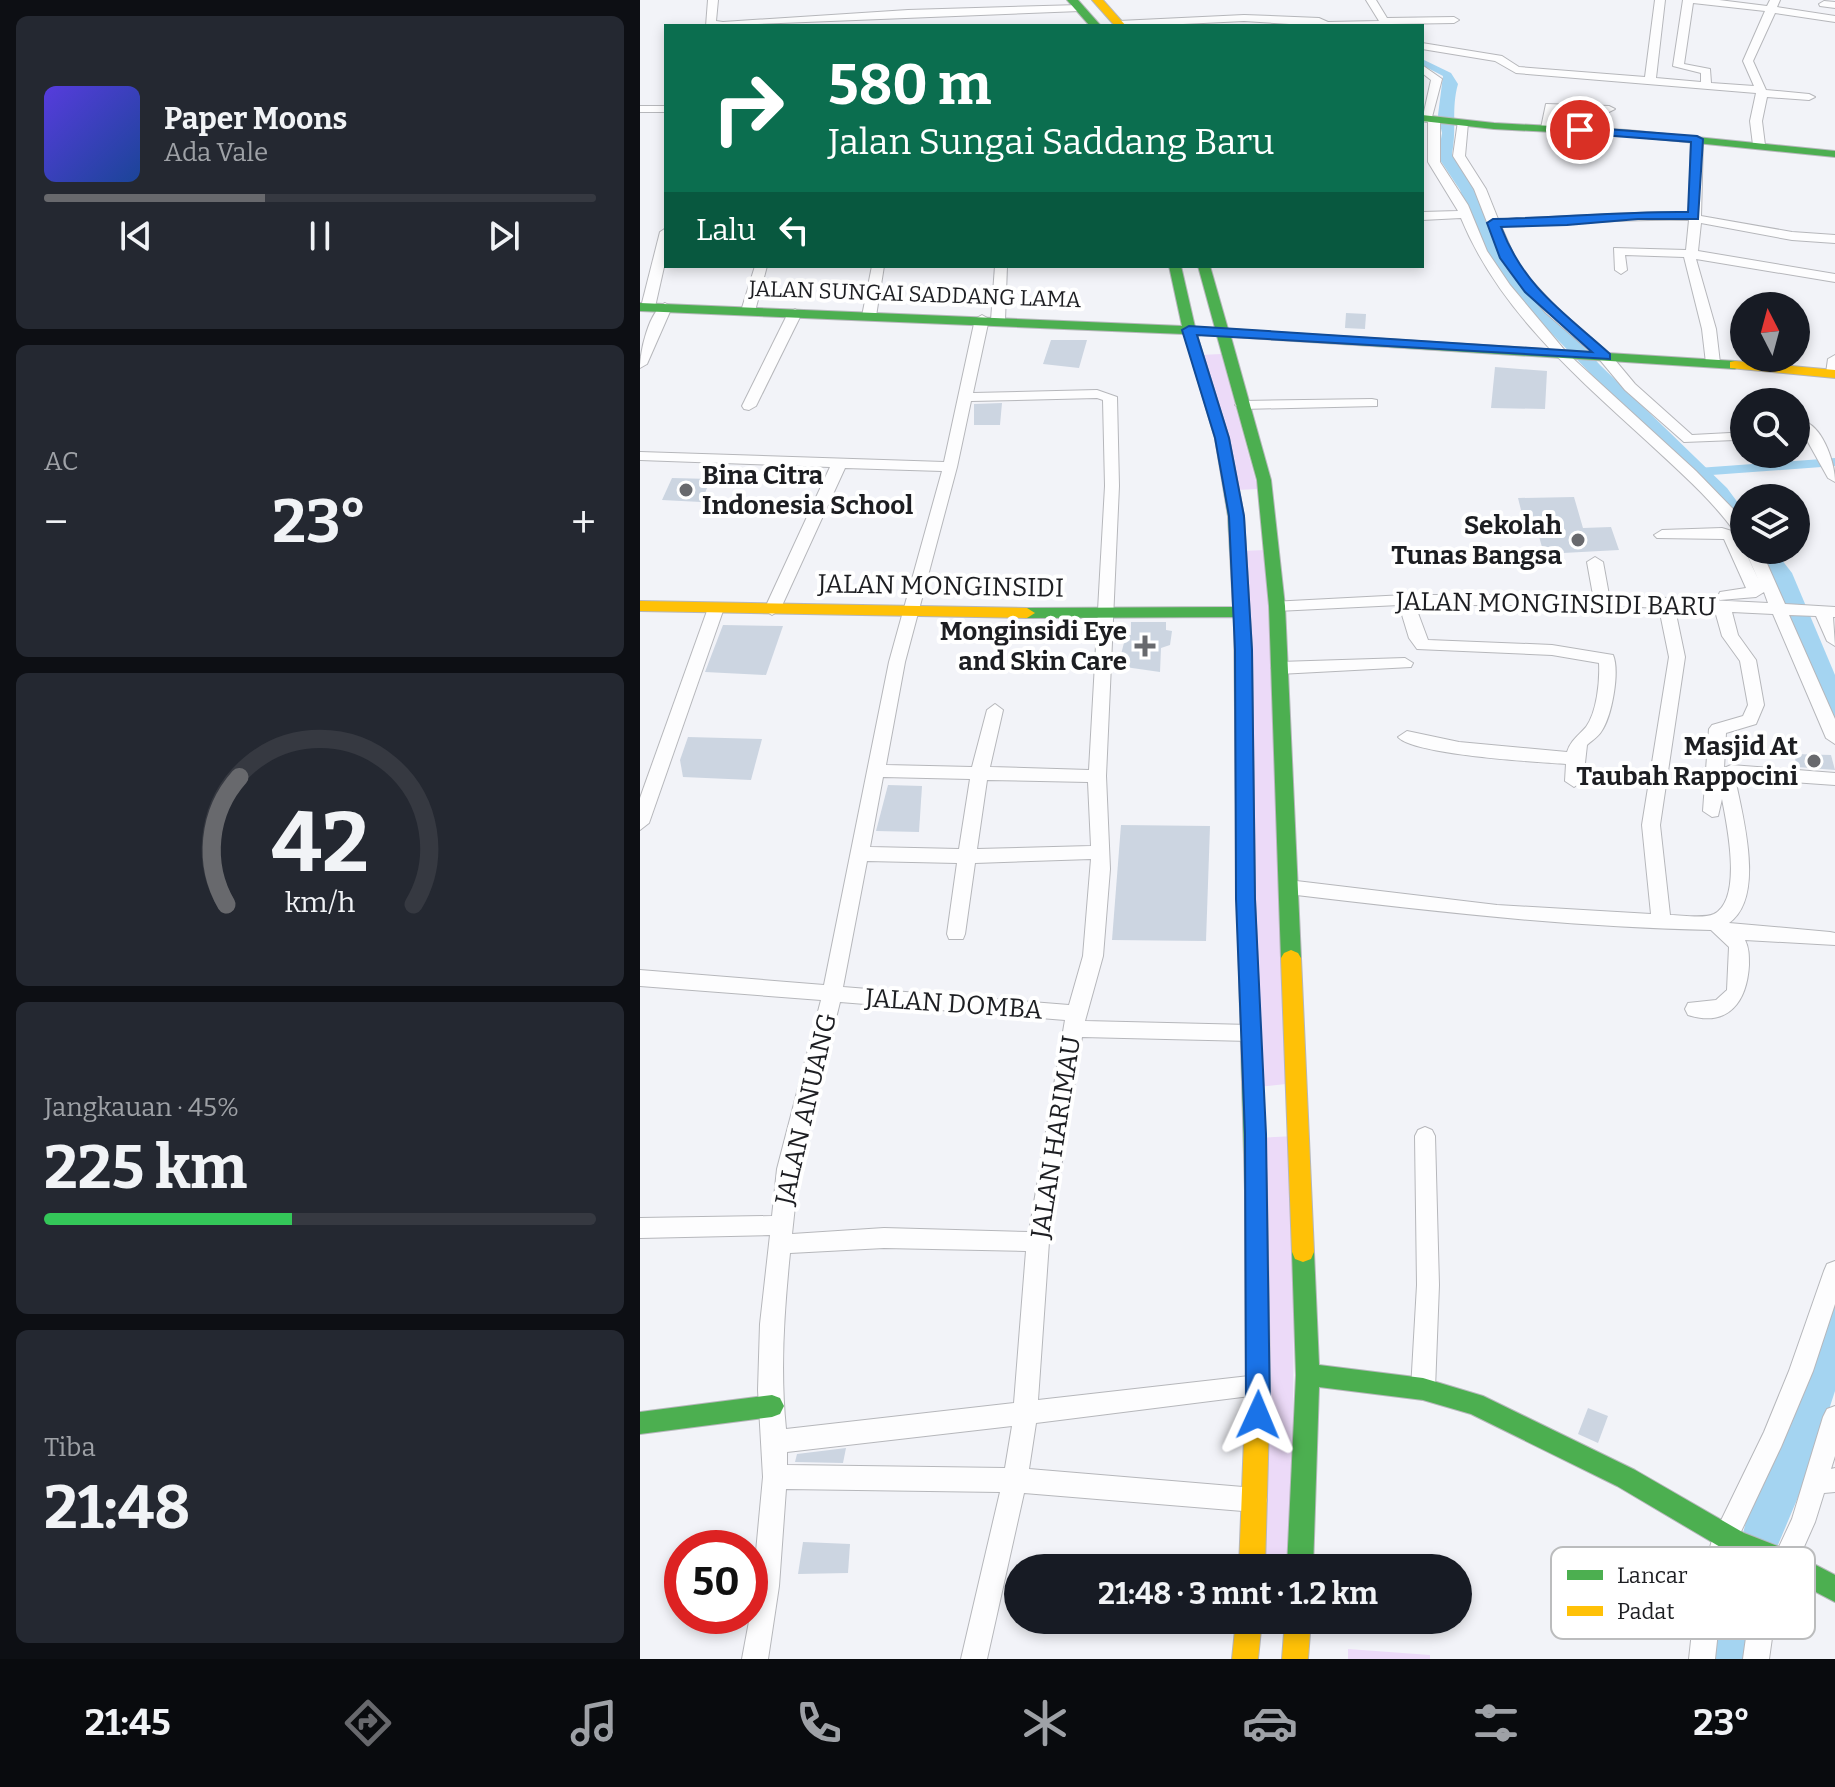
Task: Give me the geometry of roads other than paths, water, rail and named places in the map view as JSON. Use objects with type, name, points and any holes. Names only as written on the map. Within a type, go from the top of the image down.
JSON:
[{"type":"main road","points":[[1083,3],[1118,24]]},
{"type":"main road","points":[[1083,3],[1095,24]]},
{"type":"main road","points":[[1440,121],[1697,139],[1835,154]]},
{"type":"main road","points":[[1175,268],[1189,330],[1222,438],[1236,516],[1250,1033],[1275,1088],[1258,1386],[1253,1554]]},
{"type":"main road","points":[[1205,268],[1264,480],[1277,606],[1288,887],[1275,1088],[1308,1375],[1301,1554]]},
{"type":"main road","name":"JALAN SUNGAI SADDANG LAMA","points":[[651,307],[1189,330],[1565,356],[1834,369]]},
{"type":"main road","points":[[1236,516],[1270,515]]},
{"type":"main road","name":"JALAN MONGINSIDI","points":[[640,606],[909,613],[1241,612]]},
{"type":"main road","points":[[1308,1375],[1423,1389],[1464,1400],[1510,1419],[1626,1478],[1748,1547]]},
{"type":"main road","points":[[640,1423],[772,1406]]},
{"type":"main road","points":[[1815,1579],[1835,1589]]},
{"type":"main road","points":[[1245,1659],[1248,1634]]},
{"type":"main road","points":[[1295,1659],[1297,1634]]},
{"type":"street","points":[[710,24],[713,0]]},
{"type":"street","points":[[861,17],[863,0]]},
{"type":"street","points":[[1371,0],[1386,23],[1454,20]]},
{"type":"street","points":[[1650,82],[1660,0]]},
{"type":"street","points":[[1706,87],[1706,71],[1678,66],[1690,0],[1773,4],[1835,19]]},
{"type":"street","points":[[785,24],[1083,3]]},
{"type":"street","points":[[1759,145],[1756,121],[1761,92],[1748,61],[1773,4]]},
{"type":"street","points":[[1009,24],[1010,10]]},
{"type":"street","points":[[1161,24],[1319,21],[1324,24]]},
{"type":"street","points":[[1424,46],[1498,58],[1516,70],[1809,97]]},
{"type":"street","points":[[1424,69],[1437,79],[1440,121],[1432,156],[1466,214],[1492,270],[1565,356],[1730,515]]},
{"type":"street","points":[[1547,128],[1550,106],[1609,109]]},
{"type":"street","points":[[640,109],[664,109]]},
{"type":"street","points":[[1440,121],[1480,189],[1507,258],[1529,289],[1602,356],[1630,387],[1689,439],[1730,437]]},
{"type":"street","points":[[1697,139],[1691,254],[1709,329],[1713,363]]},
{"type":"street","points":[[1424,167],[1437,169]]},
{"type":"street","points":[[1424,216],[1466,214]]},
{"type":"street","points":[[1614,235],[1657,214],[1694,217],[1792,236],[1835,239]]},
{"type":"street","points":[[1493,223],[1614,235],[1691,254],[1835,278]]},
{"type":"street","points":[[1614,235],[1621,270]]},
{"type":"street","points":[[640,364],[664,242]]},
{"type":"street","points":[[748,311],[760,268]]},
{"type":"street","points":[[869,316],[878,268]]},
{"type":"street","name":"JALAN ANUANG","points":[[755,1659],[766,1586],[775,1477],[771,1324],[788,1169],[832,995],[909,613],[950,467],[964,397],[990,320],[1001,268]]},
{"type":"street","points":[[749,406],[795,313]]},
{"type":"street","name":"JALAN HARIMAU","points":[[964,397],[1097,394],[1110,397],[1112,486],[1097,776],[1099,903],[1093,956],[1075,1021],[1038,1242],[1025,1415],[1015,1480],[974,1659]]},
{"type":"street","points":[[1242,405],[1372,403]]},
{"type":"street","points":[[1810,433],[1834,477]]},
{"type":"street","points":[[640,456],[950,467]]},
{"type":"street","points":[[772,610],[839,464]]},
{"type":"street","points":[[1662,535],[1722,533],[1730,536],[1756,592],[1715,597],[1730,636],[1748,660],[1756,705],[1750,720],[1718,729],[1712,811]]},
{"type":"street","points":[[1595,562],[1602,600]]},
{"type":"street","points":[[1760,564],[1835,738]]},
{"type":"street","points":[[1405,600],[1417,638],[1423,645],[1552,650],[1607,659],[1608,679],[1595,728],[1579,742],[1574,759],[1574,781]]},
{"type":"street","name":"JALAN MONGINSIDI BARU","points":[[1277,606],[1405,600],[1602,600],[1721,610],[1780,608],[1825,611]]},
{"type":"street","points":[[1661,921],[1651,825],[1677,657],[1666,603]]},
{"type":"street","points":[[640,823],[716,608]]},
{"type":"street","points":[[1825,611],[1835,641]]},
{"type":"street","points":[[1279,668],[1405,663]]},
{"type":"street","points":[[956,934],[979,775],[995,710]]},
{"type":"street","points":[[1407,737],[1459,748],[1574,759]]},
{"type":"street","points":[[876,771],[1097,776]]},
{"type":"street","points":[[1695,1009],[1721,1008],[1735,995],[1740,951],[1721,927],[1739,880],[1742,856],[1726,777],[1731,771],[1835,779]]},
{"type":"street","points":[[858,854],[967,856],[1100,852]]},
{"type":"street","points":[[1288,887],[1497,912],[1661,921],[1830,939]]},
{"type":"street","name":"JALAN DOMBA","points":[[640,978],[1075,1021],[1250,1033]]},
{"type":"street","points":[[1423,1389],[1428,1285],[1425,1136]]},
{"type":"street","points":[[640,1228],[1038,1242]]},
{"type":"street","points":[[1727,1547],[1796,1385],[1835,1271]]},
{"type":"street","points":[[775,1442],[1258,1386]]},
{"type":"street","points":[[1790,1547],[1824,1482],[1835,1417]]},
{"type":"street","points":[[775,1477],[1015,1480],[1255,1500]]},
{"type":"street","points":[[1702,1659],[1704,1639]]},
{"type":"street","points":[[1756,1659],[1759,1639]]},
{"type":"water","points":[[1424,60],[1451,73],[1458,84],[1452,154],[1479,197],[1500,255],[1600,365],[1727,488],[1730,492],[1730,517],[1513,294],[1477,238],[1460,190],[1438,157],[1442,133],[1438,115],[1443,76],[1424,66]]},
{"type":"water","points":[[1762,564],[1785,564],[1792,573],[1835,675],[1835,726]]},
{"type":"water","points":[[1835,1297],[1835,1391],[1809,1471],[1777,1547],[1740,1547],[1746,1521]]},
{"type":"water","points":[[1718,1639],[1749,1639],[1744,1659],[1713,1659]]},
{"type":"waterway","points":[[1698,472],[1835,462]]},
{"type":"place","name":"Bina Citra Indonesia School","points":[[686,490]]},
{"type":"place","name":"Sekolah Tunas Bangsa","points":[[1578,540]]},
{"type":"place","name":"Monginsidi Eye and Skin Care","points":[[1145,646]]},
{"type":"place","name":"Masjid At Taubah Rappocini","points":[[1814,761]]}]
